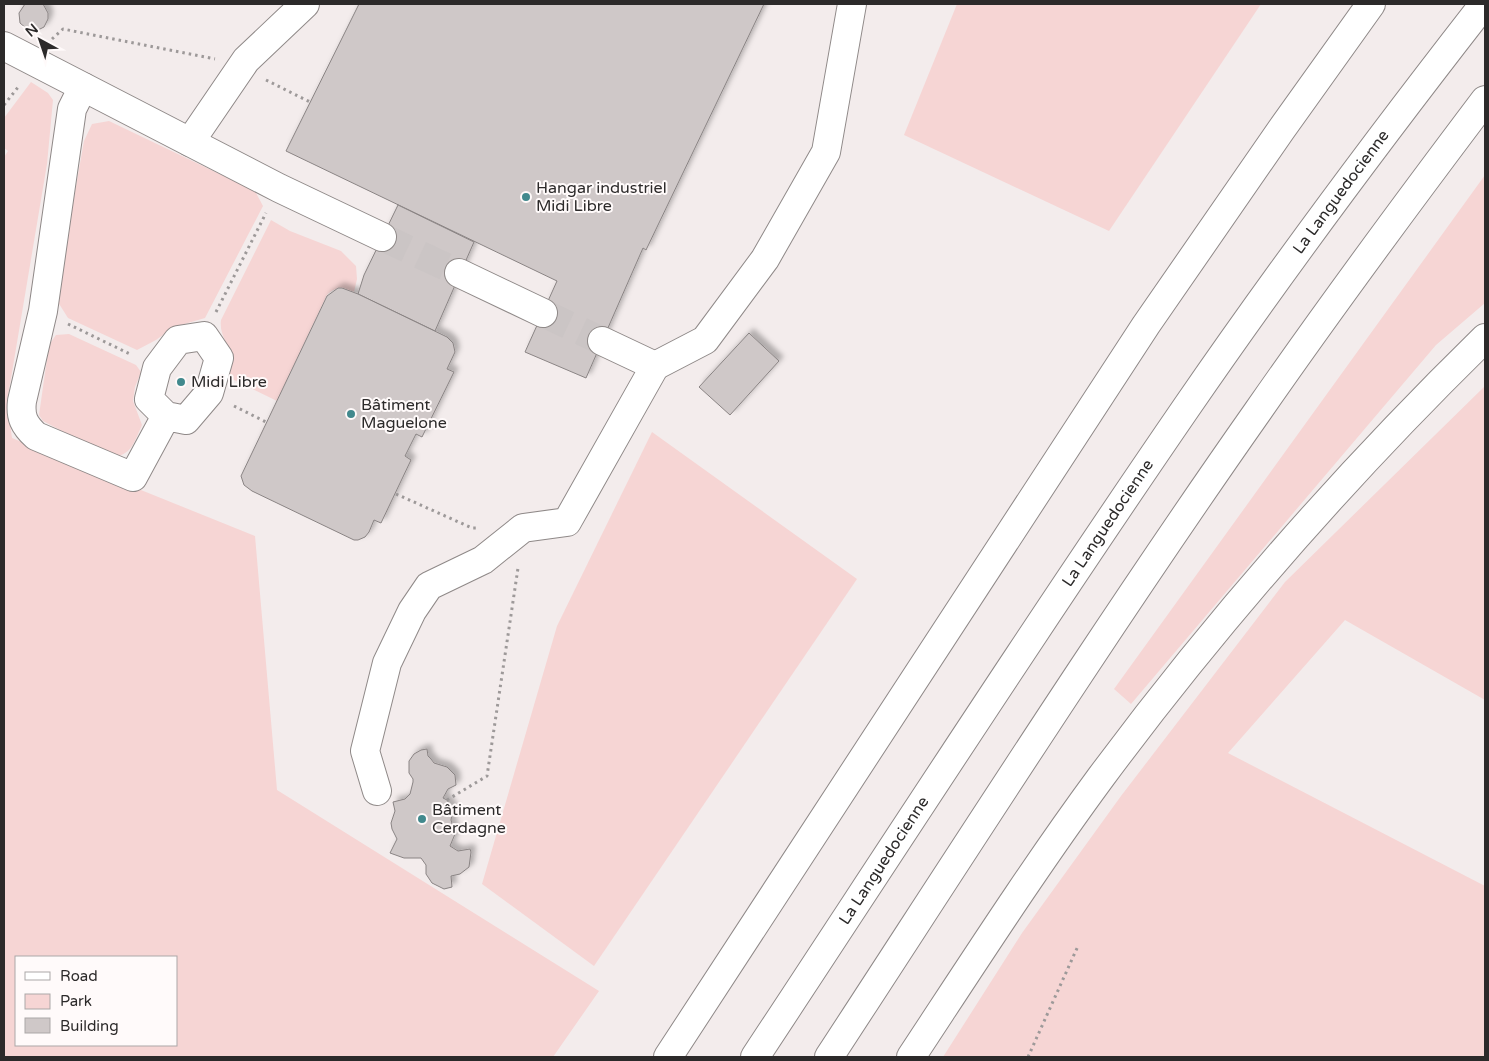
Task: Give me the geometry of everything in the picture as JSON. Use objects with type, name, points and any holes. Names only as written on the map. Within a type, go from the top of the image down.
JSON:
[{"type":"main road","points":[[190,142],[246,60],[305,4]]},
{"type":"main road","points":[[377,791],[365,751],[387,663],[412,611],[429,586],[483,560],[524,528],[566,522],[572,515],[655,366],[705,340],[765,259],[826,152],[852,4]]},
{"type":"main road","points":[[668,1057],[1146,325],[1371,4]]},
{"type":"main road","name":"La Languedocienne","points":[[755,1057],[1049,610],[1188,406],[1314,229],[1419,87],[1484,4]]},
{"type":"main road","points":[[4,46],[279,188],[382,237]]},
{"type":"main road","points":[[83,87],[72,110],[43,311],[21,412],[27,428],[36,436],[133,476],[166,416]]},
{"type":"main road","points":[[829,1057],[1103,637],[1196,501],[1320,322],[1485,100]]},
{"type":"main road","points":[[459,273],[543,313]]},
{"type":"main road","points":[[204,336],[219,358],[208,393],[186,420],[166,416],[149,399],[157,368],[178,340],[204,336]]},
{"type":"main road","points":[[911,1057],[1035,870],[1166,692],[1299,532],[1363,461],[1485,338]]},
{"type":"main road","points":[[602,341],[655,366]]},
{"type":"path","points":[[46,45],[63,30],[227,61],[310,102]]},
{"type":"path","points":[[204,336],[279,188]]},
{"type":"path","points":[[43,311],[157,368]]},
{"type":"path","points":[[208,393],[266,422]]},
{"type":"path","points":[[396,494],[472,528],[480,528]]},
{"type":"path","points":[[447,800],[487,776],[524,528]]},
{"type":"path","points":[[1028,1057],[1078,946]]},
{"type":"green space","points":[[957,4],[1261,4],[1109,231],[904,135]]},
{"type":"green space","points":[[31,82],[48,93],[53,100],[47,164],[7,402],[12,438],[255,536],[277,790],[599,991],[553,1057],[4,1057],[4,157],[8,151],[4,148],[4,118]]},
{"type":"green space","points":[[109,121],[255,191],[263,206],[205,318],[174,327],[156,340],[137,350],[68,318],[56,299],[84,141],[92,124]]},
{"type":"green space","points":[[1485,175],[1485,303],[1436,345],[1131,704],[1114,689]]},
{"type":"green space","points":[[271,220],[290,231],[341,251],[356,266],[357,279],[354,292],[339,289],[333,290],[327,295],[277,401],[226,376],[233,358],[221,325],[221,320]]},
{"type":"green space","points":[[69,334],[136,365],[141,372],[135,387],[133,401],[142,425],[131,447],[124,454],[111,457],[43,421],[39,415],[49,345],[56,335]]},
{"type":"green space","points":[[1485,386],[1485,700],[1345,620],[1228,753],[1485,886],[1485,1057],[943,1057],[1022,933],[1121,796],[1285,582]]},
{"type":"green space","points":[[652,432],[857,579],[594,966],[482,884],[557,626]]},
{"type":"building","points":[[25,4],[43,4],[48,13],[48,19],[44,27],[36,31],[27,29],[20,23],[19,13]]},
{"type":"building","name":"Hangar industriel Midi Libre","points":[[359,4],[764,4],[646,250],[643,248],[586,378],[525,352],[557,281],[286,151]]},
{"type":"building","points":[[398,205],[474,242],[435,331],[358,294],[364,275]]},
{"type":"building","name":"Bâtiment Maguelone","points":[[338,288],[358,294],[447,337],[453,343],[455,352],[447,369],[454,372],[422,437],[416,434],[405,456],[411,460],[381,523],[374,520],[365,537],[358,540],[354,540],[252,491],[244,485],[241,476],[327,296]]},
{"type":"building","points":[[749,333],[779,361],[730,415],[699,387]]},
{"type":"building","name":"Bâtiment Cerdagne","points":[[427,749],[428,756],[434,763],[447,767],[455,775],[456,785],[448,789],[443,798],[447,800],[453,809],[451,820],[455,834],[450,846],[458,851],[470,849],[471,852],[469,867],[460,874],[451,876],[452,887],[444,889],[432,883],[426,874],[426,865],[421,858],[404,858],[390,853],[397,839],[391,823],[395,811],[393,802],[405,799],[410,794],[413,779],[409,773],[409,761],[414,754]]},
{"type":"tunnel","points":[[382,237],[459,273]]},
{"type":"tunnel","points":[[543,313],[602,341]]},
{"type":"place","name":"Hangar industriel Midi Libre","points":[[526,197]]},
{"type":"place","name":"Midi Libre","points":[[181,382]]},
{"type":"place","name":"Bâtiment Maguelone","points":[[351,414]]},
{"type":"place","name":"Bâtiment Cerdagne","points":[[422,819]]}]
